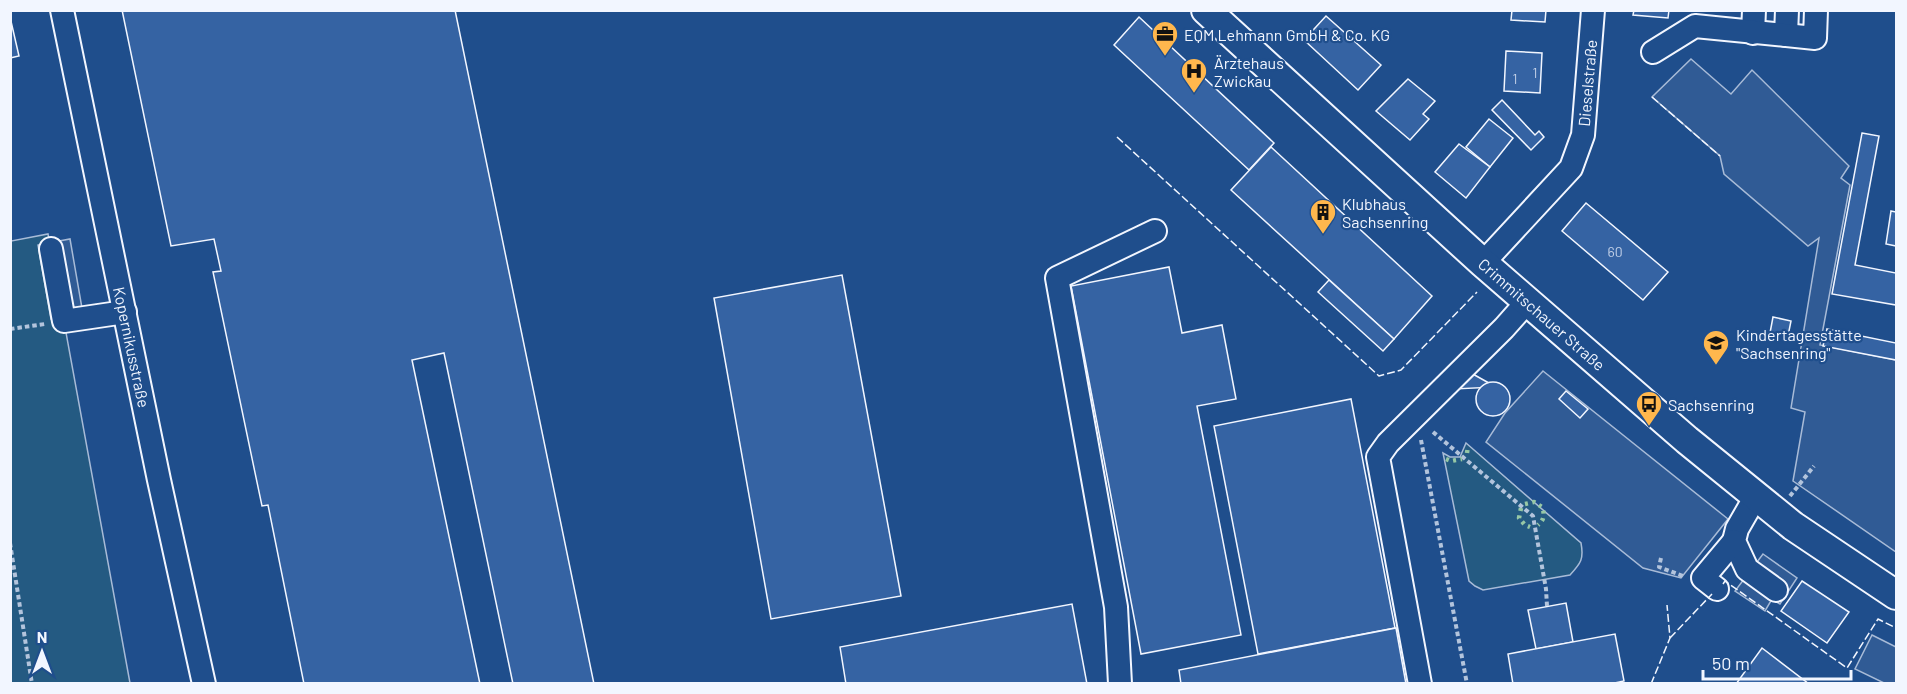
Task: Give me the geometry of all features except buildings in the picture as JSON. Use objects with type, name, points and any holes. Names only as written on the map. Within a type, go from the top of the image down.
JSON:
[{"type":"main road","name":"Crimmitschauer Straße","points":[[1206,10],[1527,302],[1793,526],[1896,595]]},
{"type":"street","name":"Kopernikusstraße","points":[[62,10],[204,684]]},
{"type":"street","name":"Dieselstraße","points":[[1483,263],[1571,168],[1583,135],[1593,10]]},
{"type":"street","points":[[1753,33],[1754,10]]},
{"type":"street","points":[[1786,35],[1787,10]]},
{"type":"street","points":[[1653,52],[1695,26],[1815,38],[1816,10]]},
{"type":"street","points":[[1120,684],[1116,607],[1057,278],[1155,231]]},
{"type":"street","points":[[51,249],[64,321],[125,312]]},
{"type":"street","points":[[1420,684],[1378,457],[1388,443],[1504,328],[1527,302]]},
{"type":"street","points":[[1717,589],[1703,578],[1734,541],[1737,530],[1756,496]]},
{"type":"street","points":[[1734,541],[1747,568],[1776,590]]},
{"type":"path","points":[[10,329],[64,321]]},
{"type":"path","points":[[1416,415],[1467,684]]},
{"type":"path","points":[[1433,432],[1533,516],[1547,606]]},
{"type":"path","points":[[1794,492],[1814,466]]},
{"type":"path","points":[[10,543],[32,684]]},
{"type":"shaded area","points":[[1691,59],[1731,94],[1752,70],[1849,166],[1841,178],[1850,185],[1820,345],[1896,360],[1896,552],[1793,481],[1805,412],[1791,408],[1819,238],[1808,246],[1724,174],[1720,156],[1652,97]]},
{"type":"shaded area","points":[[48,234],[130,683],[11,684],[11,241]]},
{"type":"shaded area","points":[[70,239],[83,314],[64,321],[51,319],[38,245]]},
{"type":"shaded area","points":[[1543,371],[1728,519],[1681,578],[1643,568],[1486,442],[1505,413]]},
{"type":"shaded area","points":[[1466,443],[1581,543],[1581,560],[1570,575],[1483,590],[1469,581],[1443,453],[1450,457],[1460,457]]},
{"type":"shaded area","points":[[1763,554],[1797,578],[1780,604],[1772,599],[1765,611],[1735,591]]},
{"type":"shaded area","points":[[1872,635],[1896,647],[1896,683],[1884,683],[1855,669]]},
{"type":"hedge","points":[[1467,453],[1468,446]]},
{"type":"hedge","points":[[1446,459],[1451,461],[1462,459]]},
{"type":"hedge","points":[[1525,504],[1534,502],[1542,507],[1543,517],[1538,525]]},
{"type":"hedge","points":[[1521,508],[1519,518],[1530,527]]},
{"type":"fence","points":[[1652,97],[1720,156]]},
{"type":"fence","points":[[1117,137],[1379,376],[1401,370],[1477,292]]},
{"type":"fence","points":[[1723,584],[1725,581],[1847,668],[1878,619],[1896,628]]},
{"type":"fence","points":[[1670,638],[1712,594]]},
{"type":"fence","points":[[1651,684],[1670,638],[1667,605]]},
{"type":"place","name":"EQM Lehmann GmbH & Co. KG","points":[[1165,57]]},
{"type":"place","name":"Ärztehaus Zwickau","points":[[1194,94]]},
{"type":"place","name":"Klubhaus Sachsenring","points":[[1323,235]]},
{"type":"place","name":"Kindertagesstätte \"Sachsenring\"","points":[[1716,366]]},
{"type":"place","name":"Sachsenring","points":[[1649,427]]}]
